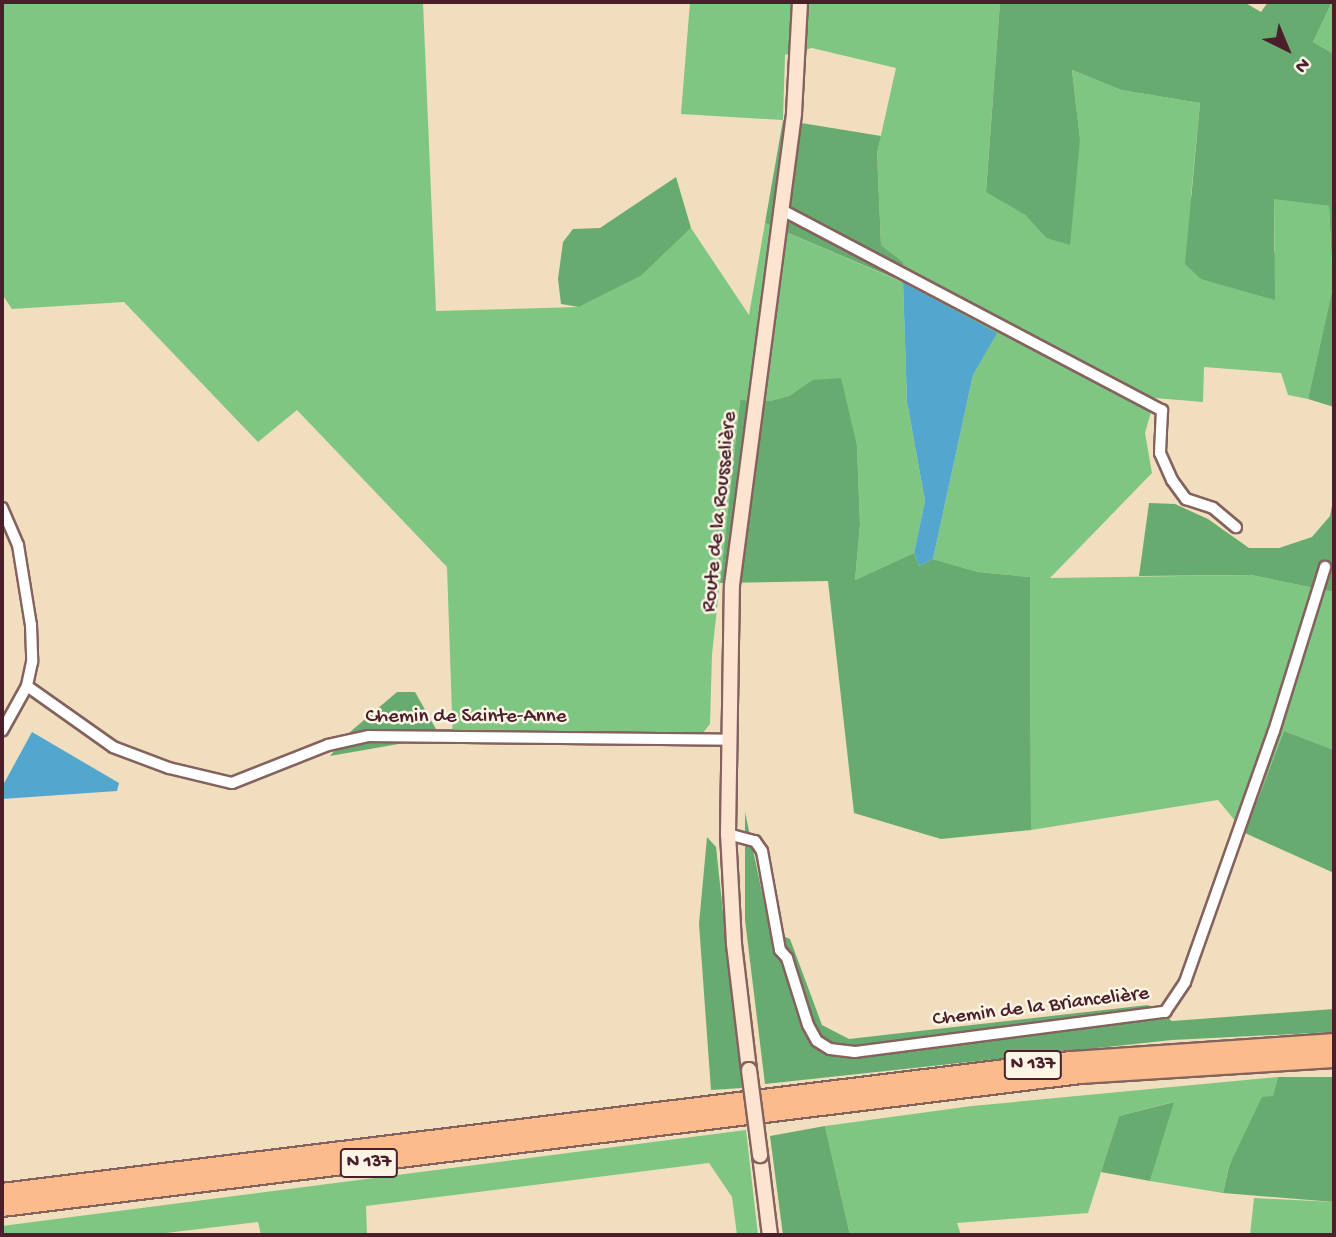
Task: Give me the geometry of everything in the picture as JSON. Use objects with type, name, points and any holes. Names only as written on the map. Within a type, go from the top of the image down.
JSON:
[{"type":"highway","name":"N 137","points":[[2,1193],[1071,1061],[1334,1043]]},
{"type":"highway","name":"N 137","points":[[2,1207],[1081,1074],[1334,1058]]},
{"type":"street","name":"Route de la Rousselière","points":[[770,1235],[734,944],[728,834],[729,740],[735,532],[794,113],[800,2]]},
{"type":"street","points":[[780,209],[1162,410],[1160,453],[1172,480],[1186,499],[1213,508],[1236,527]]},
{"type":"street","points":[[2,508],[18,545],[31,625],[32,662],[27,686],[2,731]]},
{"type":"street","name":"Chemin de la Briancelière","points":[[728,834],[755,841],[762,851],[780,950],[787,958],[808,1025],[817,1041],[830,1049],[855,1052],[1165,1012],[1185,982],[1274,732],[1325,567]]},
{"type":"street","name":"Chemin de Sainte-Anne","points":[[27,686],[113,747],[169,768],[232,783],[328,745],[369,736],[729,740]]},
{"type":"green space","points":[[2,2],[423,2],[436,311],[579,307],[641,276],[691,228],[749,315],[765,223],[902,282],[903,262],[881,245],[877,153],[896,68],[812,48],[785,55],[783,120],[681,114],[690,2],[1000,2],[986,191],[1025,215],[1046,238],[1080,139],[1072,70],[1121,90],[1200,103],[1191,196],[1275,252],[1274,198],[1329,206],[1333,286],[1308,399],[1288,395],[1281,373],[1204,367],[1203,402],[1155,398],[1145,433],[1152,473],[1050,578],[1251,575],[1334,592],[1334,750],[1284,731],[1245,833],[1218,800],[1031,830],[1030,577],[978,572],[933,559],[973,375],[996,333],[903,282],[907,402],[925,501],[914,553],[855,580],[860,525],[857,446],[812,380],[789,396],[770,401],[740,400],[712,654],[710,724],[695,743],[453,743],[447,567],[297,410],[258,442],[124,302],[12,309],[2,294]]},
{"type":"green space","points":[[1000,2],[1244,2],[1261,12],[1268,2],[1332,2],[1313,42],[1334,54],[1334,407],[1308,399],[1333,286],[1329,206],[1274,199],[1275,300],[1201,279],[1185,264],[1200,103],[1121,90],[1072,70],[1080,139],[1070,245],[1046,238],[1025,215],[986,192]]},
{"type":"green space","points":[[1334,2],[1334,54],[1313,42]]},
{"type":"green space","points":[[783,120],[881,136],[877,153],[881,245],[903,262],[903,282],[765,223]]},
{"type":"green space","points":[[676,177],[691,228],[641,276],[579,307],[561,304],[558,279],[563,242],[573,229],[600,228]]},
{"type":"green space","points":[[841,378],[857,446],[860,525],[855,580],[914,553],[919,566],[933,559],[978,572],[1030,577],[1031,830],[941,839],[854,813],[828,581],[720,583],[740,400],[770,401],[789,396],[812,380]]},
{"type":"green space","points":[[1334,495],[1334,592],[1251,575],[1139,576],[1149,503],[1175,504],[1208,519],[1249,548],[1279,548],[1312,537],[1330,516]]},
{"type":"green space","points":[[397,692],[415,692],[436,729],[453,729],[453,743],[410,742],[330,756],[350,732]]},
{"type":"green space","points":[[1284,731],[1334,750],[1334,873],[1245,833]]},
{"type":"green space","points":[[745,812],[770,930],[790,939],[822,1025],[849,1039],[1148,1005],[1172,1021],[1334,1009],[1334,1032],[1172,1040],[765,1084],[745,920]]},
{"type":"green space","points":[[707,837],[716,847],[742,1088],[711,1090],[699,924]]},
{"type":"green space","points":[[1278,1077],[1273,1097],[1229,1165],[1223,1193],[1150,1181],[1173,1102],[1119,1116],[1088,1213],[957,1223],[961,1235],[850,1235],[825,1126],[972,1106]]},
{"type":"green space","points":[[1278,1077],[1334,1077],[1334,1202],[1223,1193],[1229,1166],[1262,1097],[1273,1096]]},
{"type":"green space","points":[[1174,1102],[1150,1181],[1101,1172],[1119,1116]]},
{"type":"green space","points":[[825,1126],[850,1235],[783,1235],[770,1136]]},
{"type":"green space","points":[[746,1130],[758,1235],[737,1235],[732,1197],[709,1163],[366,1206],[367,1235],[261,1235],[258,1222],[149,1235],[2,1235],[2,1226]]},
{"type":"green space","points":[[1254,1198],[1334,1202],[1334,1235],[1250,1235]]},
{"type":"water","points":[[903,282],[997,333],[973,375],[933,559],[919,566],[914,553],[925,501],[907,402]]},
{"type":"water","points":[[32,732],[119,783],[117,791],[2,799],[2,787]]}]
